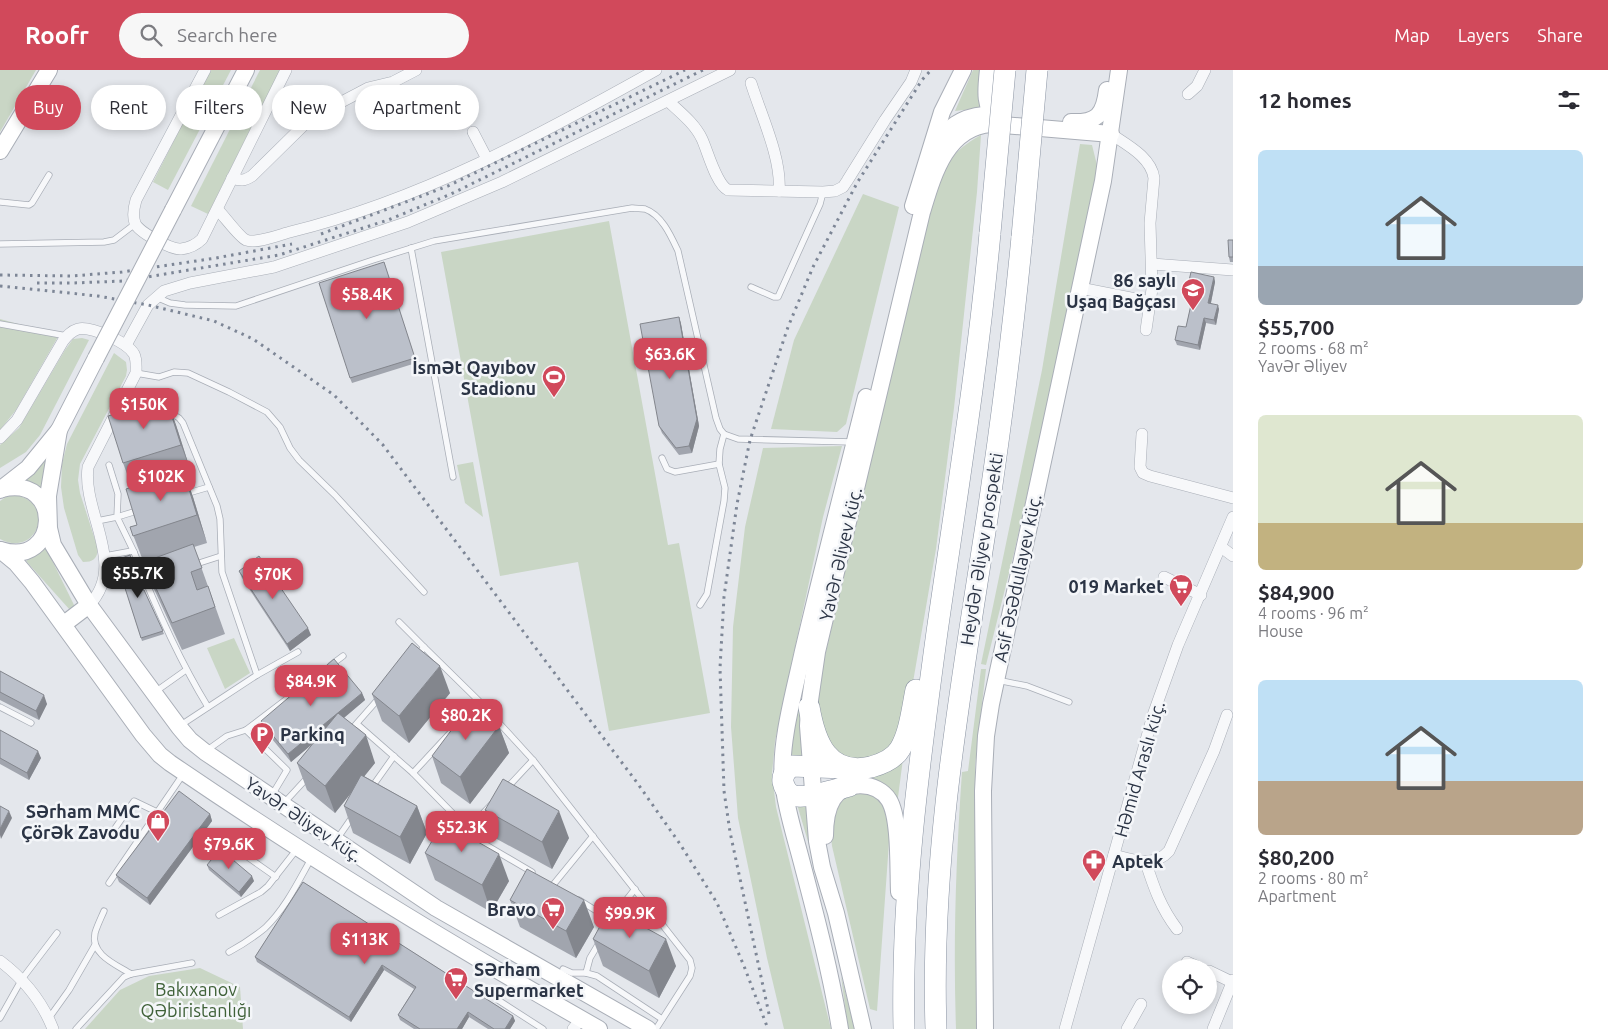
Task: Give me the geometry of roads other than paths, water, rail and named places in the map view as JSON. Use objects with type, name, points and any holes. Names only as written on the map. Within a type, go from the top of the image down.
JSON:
[{"type":"highway","name":"Heydər Əliyev prospekti","points":[[904,1029],[903,986],[906,900],[915,792],[977,357],[1005,70]]},
{"type":"highway","name":"Heydər Əliyev prospekti","points":[[938,1029],[935,998],[938,899],[947,787],[959,692],[996,453],[1022,237],[1037,70]]},
{"type":"highway","points":[[850,777],[811,766],[797,766],[789,768],[784,775],[783,782],[791,795],[814,794],[850,777],[862,769],[886,762],[900,749],[904,740],[957,496]]},
{"type":"highway","points":[[809,707],[816,737],[824,752],[850,777]]},
{"type":"main road","points":[[0,151],[50,70]]},
{"type":"main road","points":[[1,490],[28,468],[59,430],[246,70]]},
{"type":"main road","name":"Yavər Əliyev küç.","points":[[840,1029],[783,782],[784,746],[799,672],[913,205],[942,112],[963,70]]},
{"type":"main road","points":[[988,70],[987,105],[998,120]]},
{"type":"main road","points":[[998,120],[1079,122],[1094,120],[1103,109],[1110,70]]},
{"type":"main road","points":[[1111,134],[1119,70]]},
{"type":"main road","points":[[1111,134],[1124,102],[1130,70]]},
{"type":"main road","points":[[926,160],[945,132],[960,121],[975,116],[1111,134]]},
{"type":"main road","name":"Yavər Əliyev küç.","points":[[863,1029],[836,913],[819,855],[809,745],[809,707],[817,652],[893,331],[930,186],[942,158],[949,147],[964,132],[998,120]]},
{"type":"main road","name":"Asif Əsədullayev küç.","points":[[985,1029],[983,791],[986,736],[995,679],[1103,181],[1111,134]]},
{"type":"main road","points":[[0,551],[18,553],[33,547],[44,536],[48,520],[50,476],[59,430]]},
{"type":"main road","points":[[1,490],[13,487],[33,492],[46,509],[48,520]]},
{"type":"main road","name":"Yavər Əliyev küç.","points":[[48,520],[53,545],[90,605],[190,740],[276,801],[436,908],[648,1029]]},
{"type":"main road","name":"Yavər Əliyev küç.","points":[[0,551],[21,568],[64,624],[151,746],[170,764],[312,857],[577,1024],[599,1029]]},
{"type":"main road","points":[[64,624],[90,605]]},
{"type":"main road","points":[[836,913],[825,840],[826,818],[834,798],[850,777],[875,788],[888,799],[892,807],[897,848],[903,986]]},
{"type":"street","points":[[205,70],[136,200],[133,213],[135,224],[141,231],[178,249],[197,244],[202,239],[286,70]]},
{"type":"street","points":[[232,178],[240,181],[252,176],[311,118],[368,88],[393,82],[416,70]]},
{"type":"street","points":[[218,210],[231,223],[241,238],[252,241],[320,225],[436,183],[557,125],[656,70]]},
{"type":"street","points":[[126,345],[148,305],[164,291],[175,286],[274,267],[408,222],[502,182],[730,70]]},
{"type":"street","points":[[668,101],[693,125],[701,137],[724,188],[728,190],[779,192],[836,191],[843,187],[911,82],[916,70]]},
{"type":"street","points":[[1188,94],[1197,86],[1205,70]]},
{"type":"street","points":[[751,83],[777,162],[780,180],[779,192]]},
{"type":"street","points":[[473,132],[487,159]]},
{"type":"street","points":[[1111,134],[1142,158],[1153,172],[1150,223],[1151,302],[1146,330]]},
{"type":"street","points":[[1152,264],[1233,270]]},
{"type":"street","points":[[1080,288],[1151,302]]},
{"type":"street","points":[[0,438],[17,420],[67,336],[76,329],[87,328],[126,345],[135,358],[136,373],[88,467],[88,490],[105,556],[101,588],[90,605]]},
{"type":"street","points":[[1142,434],[1140,467],[1143,473],[1233,498]]},
{"type":"street","name":"Həmid Araslı küç.","points":[[1065,1029],[1160,692],[1233,517]]},
{"type":"street","points":[[1221,547],[1233,556]]},
{"type":"street","points":[[1164,577],[1201,595]]},
{"type":"street","points":[[1114,855],[1146,863],[1165,856],[1169,851],[1214,750],[1227,715]]},
{"type":"street","points":[[1146,863],[1165,914],[1177,928]]},
{"type":"street","points":[[0,960],[22,979],[40,1004],[51,1024]]},
{"type":"street","points":[[1213,1029],[1233,981],[1217,974]]},
{"type":"street","points":[[1127,1029],[1141,1004]]},
{"type":"lane","points":[[0,202],[32,203],[48,175]]},
{"type":"lane","points":[[752,287],[778,297],[820,204],[823,192]]},
{"type":"lane","points":[[156,297],[185,305],[236,306],[434,241],[632,208],[645,209],[656,216],[669,231],[678,250],[716,418],[724,434],[738,439],[855,442]]},
{"type":"lane","points":[[0,244],[104,242],[114,240],[135,224]]},
{"type":"lane","points":[[411,248],[453,477]]},
{"type":"lane","points":[[0,324],[67,336]]},
{"type":"lane","points":[[136,373],[159,377],[174,372],[188,373],[267,412],[280,427],[290,448],[299,460],[335,495],[424,592]]},
{"type":"lane","points":[[128,391],[171,412],[183,423],[217,506],[220,519],[221,556],[225,582],[257,675]]},
{"type":"lane","points":[[700,605],[707,594],[724,501],[725,488],[719,464],[724,434]]},
{"type":"lane","points":[[662,458],[667,469],[675,472],[719,464]]},
{"type":"lane","points":[[109,465],[118,494],[117,517],[134,552],[173,645],[208,707]]},
{"type":"lane","points":[[176,497],[209,487]]},
{"type":"lane","points":[[96,521],[117,517],[151,506]]},
{"type":"lane","points":[[105,556],[134,552]]},
{"type":"lane","points":[[193,565],[221,556]]},
{"type":"lane","points":[[399,622],[479,701],[533,760],[690,960],[692,968],[690,976],[656,1029]]},
{"type":"lane","points":[[412,661],[424,647]]},
{"type":"lane","points":[[179,727],[257,675],[298,652]]},
{"type":"lane","points":[[328,668],[343,656]]},
{"type":"lane","points":[[154,692],[186,670]]},
{"type":"lane","points":[[995,679],[1027,686],[1069,702]]},
{"type":"lane","points":[[343,738],[387,689]]},
{"type":"lane","points":[[205,752],[227,736],[246,730],[298,690]]},
{"type":"lane","points":[[472,708],[479,701]]},
{"type":"lane","points":[[0,707],[31,723]]},
{"type":"lane","points":[[356,724],[413,773],[468,829],[486,844],[536,875]]},
{"type":"lane","points":[[246,730],[287,770],[276,801]]},
{"type":"lane","points":[[413,773],[453,730]]},
{"type":"lane","points":[[367,794],[394,756]]},
{"type":"lane","points":[[501,794],[533,760]]},
{"type":"lane","points":[[109,883],[184,773]]},
{"type":"lane","points":[[276,801],[309,775]]},
{"type":"lane","points":[[111,834],[134,801],[157,812]]},
{"type":"lane","points":[[468,829],[494,802]]},
{"type":"lane","points":[[336,841],[357,810]]},
{"type":"lane","points":[[553,885],[593,836]]},
{"type":"lane","points":[[219,915],[261,892],[276,877],[298,848]]},
{"type":"lane","points":[[229,952],[267,926],[282,907],[312,857]]},
{"type":"lane","points":[[249,858],[276,877]]},
{"type":"lane","points":[[545,880],[562,890]]},
{"type":"lane","points":[[607,928],[635,889]]},
{"type":"lane","points":[[570,895],[611,920]]},
{"type":"lane","points":[[104,911],[95,934],[95,945],[100,954],[132,974]]},
{"type":"lane","points":[[0,1018],[22,979],[57,933]]},
{"type":"lane","points":[[586,973],[590,958],[603,935]]},
{"type":"lane","points":[[51,1024],[95,945]]},
{"type":"lane","points":[[76,1029],[124,977],[192,963]]},
{"type":"lane","points":[[563,969],[572,973],[586,973],[597,976],[662,1019]]},
{"type":"lane","points":[[498,1000],[543,1029]]},
{"type":"railway","points":[[321,234],[448,186],[685,70]]},
{"type":"railway","points":[[37,283],[123,281],[279,255],[388,220],[451,194],[703,70]]},
{"type":"railway","points":[[769,1014],[730,832],[724,791],[720,668],[724,597],[737,504],[750,440],[788,327],[813,267],[857,183],[922,80],[931,70]]},
{"type":"railway","points":[[0,275],[72,276],[122,272],[292,244]]},
{"type":"railway","points":[[0,286],[98,296],[148,305],[214,321],[253,339],[334,395],[383,445],[638,784],[680,844],[717,903],[768,1029]]},
{"type":"place","name":"86 saylı Uşaq Bağçası","points":[[1193,311]]},
{"type":"place","name":"İsmət Qayıbov Stadionu","points":[[554,398]]},
{"type":"place","name":"019 Market","points":[[1181,607]]},
{"type":"place","name":"Parkinq","points":[[262,755]]},
{"type":"place","name":"Sərham MMC Çörək Zavodu","points":[[158,842]]},
{"type":"place","name":"Aptek","points":[[1094,882]]},
{"type":"place","name":"Bravo","points":[[553,930]]},
{"type":"place","name":"Sərham Supermarket","points":[[456,1000]]},
{"type":"park label","name":"Bakıxanov Qəbiristanlığı","points":[[196,1000]]}]
